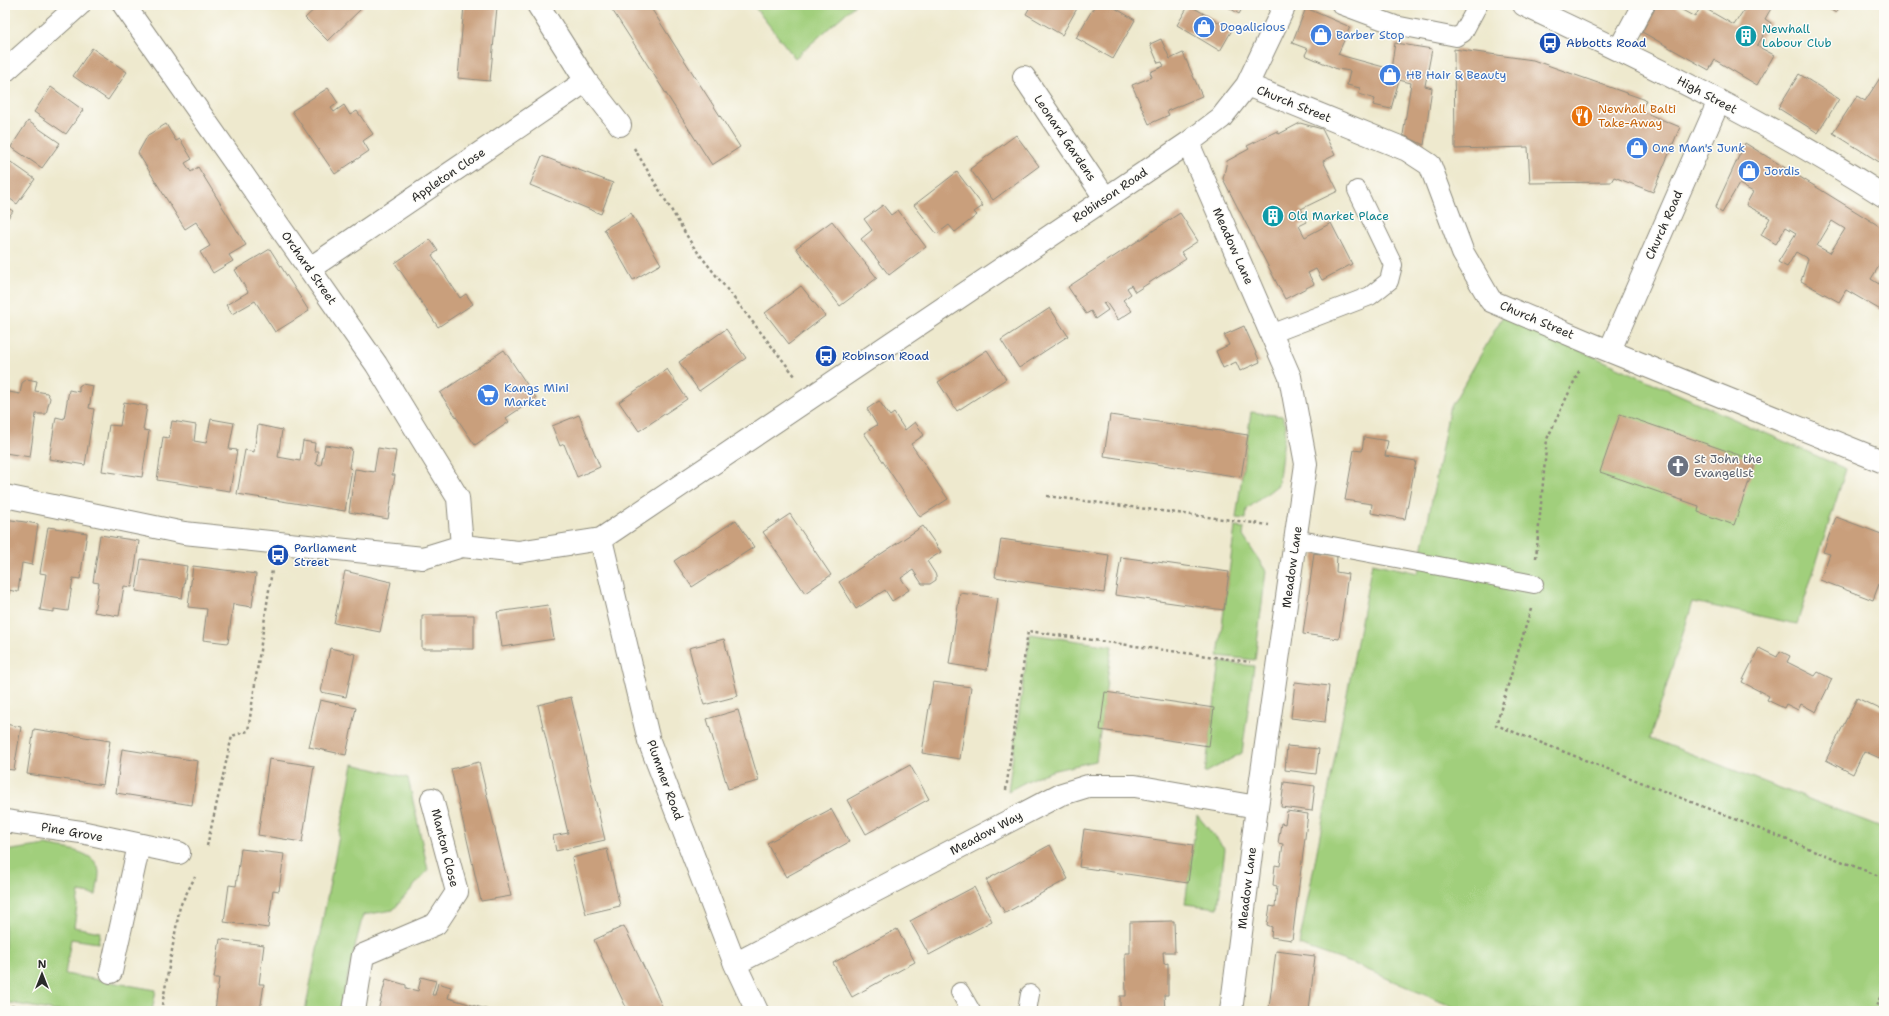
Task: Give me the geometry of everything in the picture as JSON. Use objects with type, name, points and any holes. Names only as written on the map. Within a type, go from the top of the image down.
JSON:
[{"type":"street","points":[[5,71],[79,5]]},
{"type":"street","name":"Orchard Street","points":[[124,5],[376,364],[458,498],[462,546]]},
{"type":"street","points":[[538,5],[586,81],[620,125]]},
{"type":"street","name":"Robinson Road","points":[[462,546],[518,552],[601,539],[1188,143],[1221,118],[1247,85],[1285,5]]},
{"type":"street","name":"High Street","points":[[1524,5],[1619,50],[1719,101],[1846,172],[1884,196]]},
{"type":"street","points":[[1619,50],[1643,5]]},
{"type":"street","name":"Leonard Gardens","points":[[1024,77],[1105,198]]},
{"type":"street","name":"Appleton Close","points":[[309,269],[586,81]]},
{"type":"street","name":"Church Street","points":[[1247,85],[1407,150],[1430,165],[1463,253],[1491,301],[1884,462]]},
{"type":"street","name":"Church Road","points":[[1601,347],[1719,101]]},
{"type":"street","name":"Meadow Lane","points":[[1188,143],[1290,377],[1306,464],[1257,807],[1231,1011]]},
{"type":"street","points":[[5,496],[184,533],[423,558],[462,546]]},
{"type":"street","name":"Plummer Road","points":[[601,539],[649,741],[735,964],[758,1011]]},
{"type":"street","name":"Meadow Way","points":[[735,964],[1058,795],[1088,786],[1136,786],[1257,807]]},
{"type":"street","name":"Manton Close","points":[[354,1011],[363,955],[436,924],[457,892],[432,799]]},
{"type":"street","name":"Pine Grove","points":[[5,821],[81,832],[139,846],[179,853]]},
{"type":"street","points":[[111,972],[139,846]]},
{"type":"lane","points":[[1341,5],[1395,25],[1456,37],[1463,34],[1478,5]]},
{"type":"lane","points":[[1271,334],[1370,296],[1389,281],[1393,265],[1357,190]]},
{"type":"lane","points":[[1296,534],[1534,584]]},
{"type":"lane","points":[[960,992],[971,1011]]},
{"type":"path","points":[[620,125],[693,246],[811,397]]},
{"type":"path","points":[[1601,347],[1547,439],[1531,615],[1496,725],[1884,878]]},
{"type":"path","points":[[1047,496],[1296,534]]},
{"type":"path","points":[[206,848],[232,736],[248,731],[276,543]]},
{"type":"path","points":[[1002,824],[1028,631],[1277,666]]},
{"type":"path","points":[[161,1011],[180,906],[196,876]]},
{"type":"path","points":[[1874,1011],[1884,988]]},
{"type":"path","points":[[5,1005],[36,1011]]},
{"type":"green space","points":[[753,5],[855,5],[795,58]]},
{"type":"green space","points":[[1503,316],[1846,469],[1797,624],[1693,602],[1650,738],[1884,828],[1884,1011],[1462,1011],[1354,964],[1299,945],[1372,563],[1418,573],[1449,410]]},
{"type":"green space","points":[[1251,412],[1282,416],[1286,424],[1278,485],[1247,509],[1246,519],[1236,518]]},
{"type":"green space","points":[[1235,527],[1244,528],[1243,536],[1266,571],[1255,660],[1218,656]]},
{"type":"green space","points":[[1030,634],[1112,646],[1096,761],[1055,770],[1035,777],[1008,791]]},
{"type":"green space","points":[[1220,662],[1254,666],[1242,753],[1205,773]]},
{"type":"green space","points":[[353,764],[408,778],[428,870],[393,910],[363,915],[339,1011],[305,1011]]},
{"type":"green space","points":[[1197,815],[1225,849],[1218,908],[1185,904]]},
{"type":"green space","points":[[46,845],[86,855],[97,865],[99,872],[96,895],[79,892],[74,927],[100,932],[98,943],[71,939],[65,974],[156,990],[152,1011],[55,1011],[5,1002],[5,851]]},
{"type":"building","points":[[319,5],[360,5],[363,7],[328,41],[305,18]]},
{"type":"building","points":[[464,5],[497,7],[490,81],[458,78]]},
{"type":"building","points":[[609,5],[649,5],[740,147],[712,165]]},
{"type":"building","points":[[1031,5],[1079,5],[1062,35],[1026,14]]},
{"type":"building","points":[[1095,5],[1110,5],[1135,20],[1113,59],[1076,38]]},
{"type":"building","name":"Dogalicious","points":[[1189,5],[1232,30],[1220,51],[1177,25]]},
{"type":"building","points":[[1225,5],[1244,5],[1239,14]]},
{"type":"building","points":[[1657,5],[1673,5],[1695,17],[1701,6],[1734,25],[1747,5],[1773,5],[1765,19],[1771,23],[1757,46],[1774,55],[1757,85],[1715,60],[1709,70],[1642,32]]},
{"type":"building","name":"Newhall Labour Club","points":[[1822,5],[1841,5],[1836,13]]},
{"type":"building","points":[[1306,8],[1350,27],[1338,54],[1343,56],[1391,69],[1395,43],[1432,49],[1425,86],[1432,88],[1424,145],[1403,135],[1411,83],[1399,80],[1391,109],[1373,105],[1375,99],[1359,94],[1360,88],[1347,85],[1350,71],[1337,69],[1305,55],[1308,49],[1292,43]]},
{"type":"building","points":[[1161,39],[1170,59],[1183,53],[1202,96],[1167,111],[1169,115],[1149,124],[1132,85],[1152,77],[1150,72],[1164,66],[1162,62],[1158,63],[1150,44]]},
{"type":"building","points":[[92,48],[127,72],[108,100],[73,76]]},
{"type":"building","points":[[1454,49],[1533,60],[1646,100],[1641,111],[1680,127],[1653,192],[1614,177],[1611,182],[1530,183],[1528,147],[1455,149]]},
{"type":"building","points":[[1799,74],[1839,99],[1818,133],[1778,108]]},
{"type":"building","points":[[1880,78],[1884,80],[1884,165],[1833,133],[1857,96],[1865,101]]},
{"type":"building","points":[[51,87],[83,110],[66,134],[34,112]]},
{"type":"building","points":[[328,88],[338,103],[331,108],[334,112],[344,105],[350,115],[357,111],[373,134],[363,141],[369,151],[335,174],[292,111]]},
{"type":"building","points":[[28,121],[60,143],[42,168],[11,147]]},
{"type":"building","name":"Old Market Place","points":[[1300,123],[1322,129],[1335,155],[1323,161],[1338,191],[1301,209],[1307,222],[1299,226],[1305,237],[1331,223],[1352,264],[1322,280],[1316,269],[1308,273],[1314,284],[1285,299],[1223,179],[1227,161],[1249,149],[1247,146],[1277,131],[1279,134]]},
{"type":"building","points":[[166,124],[176,141],[180,139],[192,159],[185,163],[191,172],[198,167],[246,245],[229,255],[233,261],[213,273],[200,252],[210,246],[196,222],[185,229],[138,153],[148,135]]},
{"type":"building","points":[[1016,135],[1039,166],[993,200],[970,169]]},
{"type":"building","points":[[1745,143],[1884,229],[1884,258],[1871,279],[1879,284],[1884,273],[1884,312],[1846,290],[1839,302],[1801,281],[1808,259],[1796,252],[1787,267],[1778,262],[1796,233],[1786,227],[1776,244],[1761,235],[1770,218],[1746,205],[1753,192],[1739,184],[1722,213],[1715,208]],"holes":[[[1832,221],[1845,229],[1830,253],[1817,246]]]},
{"type":"building","points":[[542,156],[613,183],[601,214],[530,185]]},
{"type":"building","points":[[5,158],[35,179],[17,204],[5,195]]},
{"type":"building","points":[[957,172],[983,206],[974,212],[977,215],[955,232],[949,225],[937,234],[914,205]]},
{"type":"building","points":[[883,205],[891,215],[898,210],[926,247],[889,275],[861,239],[872,230],[864,219]]},
{"type":"building","points":[[5,206],[13,211],[5,222]]},
{"type":"building","points":[[631,213],[661,264],[633,280],[604,229]]},
{"type":"building","points":[[1180,213],[1198,241],[1181,252],[1186,259],[1135,292],[1131,285],[1127,288],[1131,294],[1123,300],[1132,311],[1118,320],[1106,302],[1103,303],[1108,310],[1095,319],[1091,311],[1086,314],[1068,287]]},
{"type":"building","points":[[832,221],[877,278],[840,306],[796,248]]},
{"type":"building","points":[[430,239],[438,251],[432,255],[460,298],[466,294],[473,304],[438,327],[395,263]]},
{"type":"building","points":[[270,249],[309,311],[275,332],[255,301],[232,314],[226,305],[248,292],[235,270]]},
{"type":"building","points":[[801,286],[825,316],[789,344],[765,313]]},
{"type":"building","points":[[1050,308],[1068,336],[1019,368],[1001,340]]},
{"type":"building","points":[[1244,326],[1260,362],[1240,371],[1236,362],[1223,368],[1216,351],[1229,345],[1224,335]]},
{"type":"building","points":[[726,329],[746,358],[699,391],[679,362]]},
{"type":"building","name":"Kangs Mini Market","points":[[504,350],[536,398],[506,418],[509,422],[475,445],[440,393]]},
{"type":"building","points":[[987,350],[1006,379],[957,411],[938,382]]},
{"type":"building","points":[[667,369],[687,399],[639,431],[619,402]]},
{"type":"building","points":[[27,379],[37,381],[35,391],[47,393],[50,398],[46,414],[36,414],[30,457],[5,453],[5,404],[7,404],[9,392],[20,394],[22,383]]},
{"type":"building","points":[[82,384],[93,386],[89,408],[94,409],[85,465],[49,459],[56,417],[64,419],[69,390],[79,392],[79,386]]},
{"type":"building","points":[[879,401],[890,416],[894,413],[905,430],[915,422],[924,435],[911,444],[948,499],[920,517],[864,433],[877,425],[867,409]]},
{"type":"building","points":[[124,402],[147,406],[143,430],[149,431],[142,477],[102,471],[109,425],[120,426]]},
{"type":"building","name":"St John the Evangelist","points":[[1620,414],[1756,461],[1734,525],[1698,512],[1699,506],[1600,472]]},
{"type":"building","points":[[579,415],[600,467],[577,477],[564,444],[560,446],[552,426]]},
{"type":"building","points":[[1110,415],[1248,435],[1241,477],[1104,456]]},
{"type":"building","points":[[211,419],[234,423],[229,449],[237,450],[230,491],[157,480],[163,437],[169,438],[172,421],[196,425],[194,441],[206,443]]},
{"type":"building","points":[[258,425],[282,430],[278,457],[300,461],[303,441],[315,443],[314,451],[318,451],[316,464],[321,465],[325,445],[352,449],[349,468],[352,469],[345,511],[237,494],[245,450],[254,452]]},
{"type":"building","points":[[1364,437],[1388,441],[1385,456],[1416,461],[1405,519],[1371,513],[1372,504],[1345,500],[1354,450],[1362,451]]},
{"type":"building","points":[[378,448],[396,451],[392,475],[395,475],[388,519],[349,512],[355,469],[374,472]]},
{"type":"building","points":[[790,514],[831,575],[805,593],[763,532]]},
{"type":"building","points":[[1836,517],[1884,535],[1884,571],[1873,600],[1820,580],[1830,554],[1823,552]]},
{"type":"building","points":[[5,519],[38,524],[32,565],[22,563],[18,592],[9,590],[9,595],[5,595]]},
{"type":"building","points":[[736,520],[754,547],[692,587],[674,561]]},
{"type":"building","points":[[923,526],[941,552],[927,561],[936,575],[936,580],[930,584],[922,584],[913,570],[901,578],[909,590],[892,601],[885,590],[856,609],[839,582]]},
{"type":"building","points":[[48,527],[87,533],[80,579],[73,578],[68,611],[54,609],[54,612],[40,610],[46,574],[40,573]]},
{"type":"building","points":[[100,535],[139,541],[132,587],[124,586],[119,616],[94,612],[99,583],[93,582]]},
{"type":"building","points":[[1001,539],[1109,555],[1104,593],[995,577]]},
{"type":"building","points":[[1314,553],[1337,556],[1336,572],[1348,574],[1339,639],[1303,634]]},
{"type":"building","points":[[1121,557],[1229,572],[1224,610],[1115,595]]},
{"type":"building","points":[[141,559],[187,566],[182,598],[136,591]]},
{"type":"building","points":[[193,566],[256,574],[252,607],[233,604],[228,643],[203,640],[207,609],[188,607]]},
{"type":"building","points":[[345,571],[391,582],[380,632],[334,623]]},
{"type":"building","points":[[960,593],[998,598],[987,670],[949,664]]},
{"type":"building","points":[[548,605],[554,639],[502,647],[497,612]]},
{"type":"building","points":[[422,615],[474,615],[474,649],[422,649]]},
{"type":"building","points":[[724,639],[738,696],[704,705],[689,648]]},
{"type":"building","points":[[330,648],[355,654],[346,697],[321,692]]},
{"type":"building","points":[[1759,648],[1777,657],[1780,651],[1790,656],[1787,662],[1815,676],[1818,672],[1832,679],[1816,712],[1801,704],[1798,710],[1786,704],[1784,708],[1767,700],[1769,696],[1742,682]]},
{"type":"building","points":[[933,682],[971,687],[960,759],[922,753]]},
{"type":"building","points":[[1295,682],[1329,686],[1325,722],[1291,718]]},
{"type":"building","points":[[1105,692],[1214,708],[1209,746],[1100,730]]},
{"type":"building","points":[[571,697],[605,840],[556,851],[553,836],[568,833],[538,705]]},
{"type":"building","points":[[1857,698],[1884,711],[1884,760],[1864,751],[1853,774],[1826,760]]},
{"type":"building","points":[[320,700],[356,708],[346,755],[309,747]]},
{"type":"building","points":[[738,710],[759,781],[728,789],[707,719]]},
{"type":"building","points":[[5,724],[21,727],[14,770],[5,769]]},
{"type":"building","points":[[34,729],[110,741],[103,785],[27,774]]},
{"type":"building","points":[[1287,746],[1319,749],[1316,774],[1285,770]]},
{"type":"building","points":[[122,749],[198,761],[192,805],[116,793]]},
{"type":"building","points":[[269,759],[314,766],[302,842],[258,835]]},
{"type":"building","points":[[479,762],[511,896],[481,901],[451,769]]},
{"type":"building","points":[[910,765],[929,799],[866,834],[847,800]]},
{"type":"building","points":[[1284,782],[1315,786],[1312,811],[1281,807]]},
{"type":"building","points":[[831,809],[849,842],[786,877],[767,843]]},
{"type":"building","points":[[1287,811],[1308,814],[1292,940],[1271,937],[1272,927],[1267,925],[1270,906],[1275,907],[1277,886],[1273,885],[1275,865],[1280,866],[1283,844],[1278,843],[1281,823],[1285,824]]},
{"type":"building","points":[[1084,829],[1193,845],[1188,883],[1079,867]]},
{"type":"building","points":[[1050,845],[1068,879],[1005,913],[986,880]]},
{"type":"building","points":[[241,849],[284,854],[279,891],[273,890],[268,928],[224,922],[229,885],[236,886]]},
{"type":"building","points":[[607,849],[620,906],[586,914],[572,858]]},
{"type":"building","points":[[974,887],[992,921],[929,955],[910,921]]},
{"type":"building","points":[[1174,921],[1175,952],[1163,952],[1164,964],[1168,963],[1168,995],[1164,995],[1165,1011],[1120,1011],[1120,996],[1126,996],[1125,953],[1130,953],[1130,922]]},
{"type":"building","points":[[624,926],[664,1011],[628,1011],[594,940]]},
{"type":"building","points":[[897,929],[915,962],[852,997],[833,963]]},
{"type":"building","points":[[220,939],[264,945],[259,984],[264,984],[260,1011],[215,1011],[219,978],[214,978]]},
{"type":"building","points":[[1276,951],[1315,956],[1309,1011],[1269,1008]]},
{"type":"building","points":[[421,977],[436,981],[432,995],[435,995],[438,983],[451,987],[448,998],[493,1011],[378,1011],[386,979],[406,985],[406,988],[418,991]]},
{"type":"place","name":"Dogalicious","points":[[1204,27]]},
{"type":"place","name":"Barber Stop","points":[[1321,35]]},
{"type":"place","name":"Newhall Labour Club","points":[[1746,36]]},
{"type":"place","name":"Abbotts Road","points":[[1550,43]]},
{"type":"place","name":"HB Hair & Beauty","points":[[1390,75]]},
{"type":"place","name":"Newhall Balti Take-Away","points":[[1582,116]]},
{"type":"place","name":"One Man's Junk","points":[[1637,148]]},
{"type":"place","name":"Jordis","points":[[1749,171]]},
{"type":"place","name":"Old Market Place","points":[[1273,216]]},
{"type":"place","name":"Robinson Road","points":[[826,356]]},
{"type":"place","name":"Kangs Mini Market","points":[[488,395]]},
{"type":"place","name":"St John the Evangelist","points":[[1678,466]]},
{"type":"place","name":"Parliament Street","points":[[278,555]]}]
